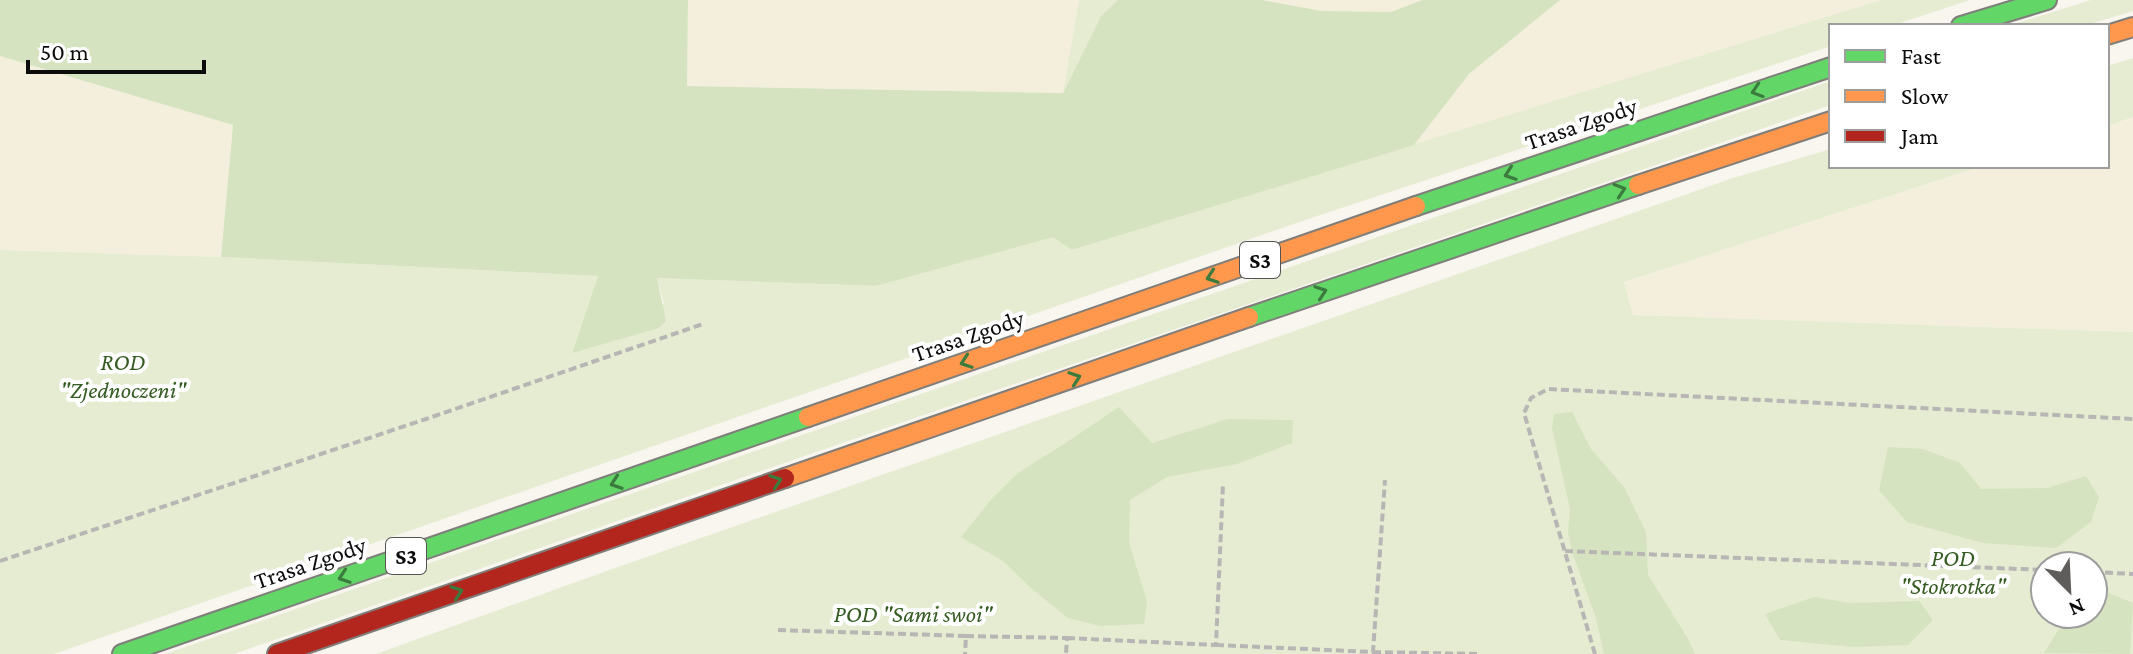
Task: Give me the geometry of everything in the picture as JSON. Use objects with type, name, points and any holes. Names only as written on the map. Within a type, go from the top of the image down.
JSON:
[{"type":"highway","points":[[1968,24],[2047,0]]},
{"type":"highway","points":[[2109,34],[2133,27]]},
{"type":"highway","name":"Trasa Zgody","points":[[122,654],[1475,186],[1829,68]]},
{"type":"highway","name":"S3","points":[[277,654],[1479,237],[1829,122]]},
{"type":"path","points":[[0,561],[703,324]]},
{"type":"path","points":[[1595,654],[1524,413],[1531,398],[1548,389],[2133,419]]},
{"type":"path","points":[[1373,653],[1385,480]]},
{"type":"path","points":[[1216,645],[1223,484]]},
{"type":"path","points":[[1565,551],[2029,569]]},
{"type":"path","points":[[2109,573],[2133,574]]},
{"type":"path","points":[[778,630],[1067,638],[1373,653],[1477,654]]},
{"type":"path","points":[[965,654],[966,636]]},
{"type":"path","points":[[1066,654],[1067,638]]},
{"type":"shaded area","points":[[688,0],[1079,0],[1063,93],[687,86]]},
{"type":"shaded area","points":[[1262,0],[1422,0],[1391,12],[1322,11]]},
{"type":"shaded area","points":[[1560,0],[1881,0],[1414,145],[1469,74]]},
{"type":"shaded area","points":[[0,56],[233,125],[221,257],[0,250]]},
{"type":"shaded area","points":[[2133,117],[2133,332],[1633,315],[1624,282],[1976,168],[2109,168],[2109,125]]},
{"type":"green space","points":[[0,0],[688,0],[687,86],[1063,93],[1101,16],[1118,0],[1262,0],[1322,11],[1391,12],[1422,0],[1560,0],[1469,74],[1414,145],[1072,250],[1053,237],[876,286],[657,278],[666,321],[659,328],[572,353],[598,276],[221,257],[233,125],[0,56]]},
{"type":"green space","points":[[1079,0],[1118,0],[1101,16],[1063,93]]},
{"type":"green space","name":"ROD \"Zjednoczeni\"","points":[[1881,0],[1970,0],[1897,24],[1829,24],[1829,47],[1308,219],[54,654],[0,654],[0,250],[221,257],[598,276],[572,352],[664,304],[657,278],[876,286],[1054,236],[1072,250]]},
{"type":"green space","points":[[2091,0],[2133,0],[2133,11],[2090,24],[2014,24]]},
{"type":"green space","points":[[2133,58],[2133,117],[2109,125],[2109,65]]},
{"type":"green space","points":[[1829,82],[1829,106],[234,654],[165,654]]},
{"type":"green space","points":[[1829,150],[1829,168],[1976,168],[1624,282],[1633,315],[2133,332],[2133,654],[376,654],[1733,178]]},
{"type":"green space","points":[[1119,407],[1152,443],[1228,419],[1293,420],[1292,443],[1237,464],[1167,477],[1130,500],[1129,543],[1147,601],[1144,624],[1100,626],[1068,618],[1003,561],[961,537],[1018,473]]},
{"type":"green space","points":[[1572,412],[1591,449],[1624,487],[1646,532],[1648,575],[1695,654],[1604,654],[1596,618],[1572,552],[1568,533],[1570,509],[1552,428],[1554,414]]},
{"type":"green space","points":[[1888,447],[1923,449],[1960,463],[1981,489],[2047,488],[2086,476],[2099,497],[2091,522],[2056,548],[1983,543],[1907,522],[1879,490]]},
{"type":"green space","points":[[2109,593],[2133,603],[2130,654],[2044,653],[2058,630],[2109,630]]},
{"type":"green space","points":[[1814,597],[1851,603],[1919,601],[1933,620],[1908,645],[1854,647],[1780,640],[1765,614]]},
{"type":"traffic: fast","points":[[1968,24],[2047,0]]},
{"type":"traffic: fast","points":[[1416,206],[1829,68]]},
{"type":"traffic: fast","points":[[1249,317],[1638,185]]},
{"type":"traffic: fast","points":[[122,654],[808,417]]},
{"type":"traffic: slow","points":[[2109,34],[2133,27]]},
{"type":"traffic: slow","points":[[1638,185],[1829,122]]},
{"type":"traffic: slow","points":[[808,417],[1416,206]]},
{"type":"traffic: slow","points":[[785,478],[1249,317]]},
{"type":"traffic: jam","points":[[277,654],[785,478]]},
{"type":"park label","name":"POD \"Stokrotka\"","points":[[1953,572]]},
{"type":"park label","name":"POD \"Sami swoi\"","points":[[913,614]]}]
